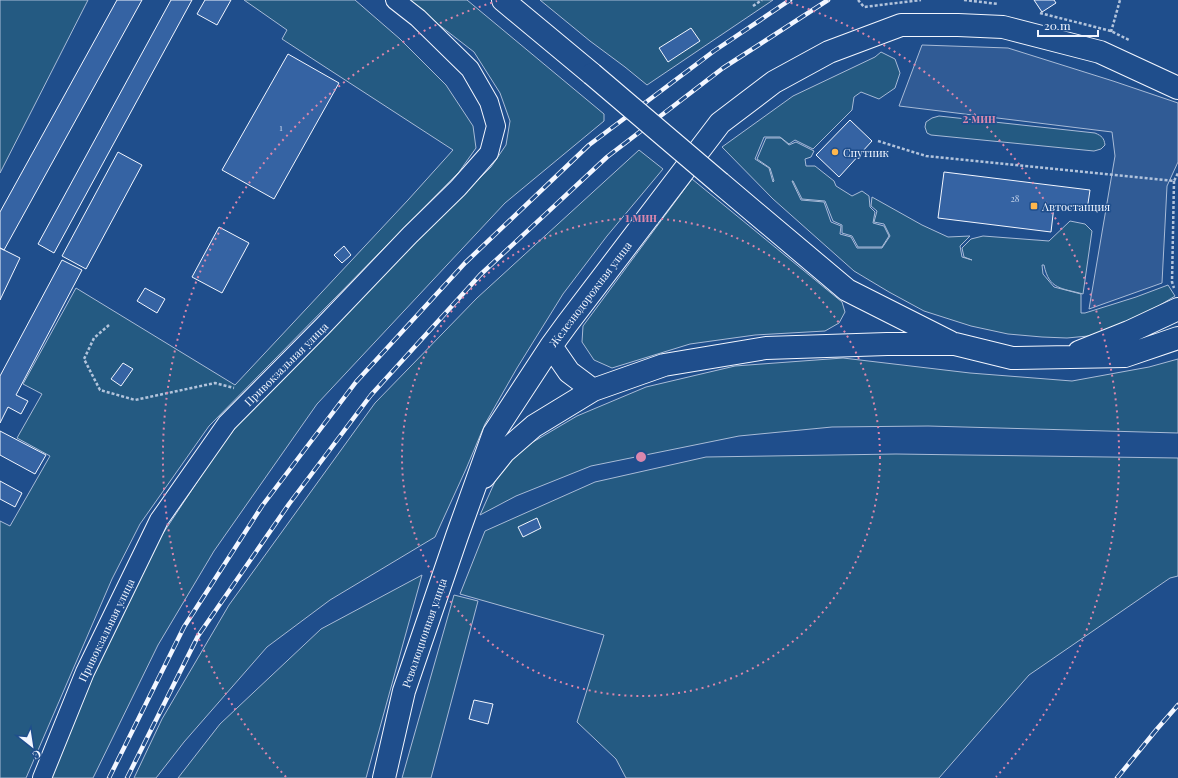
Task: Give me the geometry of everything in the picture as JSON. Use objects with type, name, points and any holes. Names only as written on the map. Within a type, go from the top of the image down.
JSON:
[{"type":"street","name":"Привокзальная улица","points":[[42,778],[85,672],[159,520],[227,423],[410,235],[458,188],[489,153],[496,126],[489,102],[470,69],[418,18],[395,0]]},
{"type":"street","points":[[503,0],[847,290],[954,344],[1012,358],[1067,358],[1125,356],[1178,338]]},
{"type":"street","name":"Железнодорожная улица","points":[[473,491],[494,433],[551,346],[720,123],[774,82],[829,52],[901,25],[958,25],[1003,27],[1100,52],[1178,88]]},
{"type":"street","points":[[1067,358],[1129,332],[1176,299]]},
{"type":"street","points":[[473,491],[504,452],[534,426],[593,390],[664,365],[766,348],[887,344],[954,344]]},
{"type":"street","points":[[551,346],[569,372],[593,390]]},
{"type":"street","name":"Революционная улица","points":[[384,778],[404,690],[473,491]]},
{"type":"path","points":[[753,6],[762,0]]},
{"type":"path","points":[[858,0],[864,7],[921,0]]},
{"type":"path","points":[[1100,52],[1111,31],[1120,0]]},
{"type":"path","points":[[878,141],[926,156],[1174,181]]},
{"type":"path","points":[[1176,299],[1172,282],[1174,181],[1178,173]]},
{"type":"path","points":[[109,325],[94,338],[84,359],[100,390],[135,400],[214,383],[256,394]]},
{"type":"shaded area","points":[[0,0],[88,0],[0,173]]},
{"type":"shaded area","points":[[244,0],[355,0],[400,39],[446,85],[473,126],[476,148],[459,172],[209,426],[140,524],[112,579],[26,778],[0,778],[0,521],[10,526],[50,456],[17,438],[42,394],[23,384],[76,288],[235,385],[453,150],[282,39],[287,30]]},
{"type":"shaded area","points":[[407,0],[467,0],[604,114],[604,121],[505,203],[317,404],[214,551],[158,645],[93,778],[49,778],[107,644],[146,559],[217,452],[242,419],[410,247],[491,167],[506,145],[510,121],[500,93],[474,52]]},
{"type":"shaded area","points":[[540,0],[773,0],[647,85]]},
{"type":"shaded area","points":[[922,45],[1008,48],[1178,103],[1178,162],[1167,186],[1162,283],[1089,309],[1115,156],[1112,132],[899,106]]},
{"type":"shaded area","points":[[881,52],[895,59],[900,73],[895,88],[879,99],[861,92],[854,97],[852,110],[813,149],[795,140],[789,144],[780,137],[764,137],[755,159],[769,168],[773,182],[770,168],[757,159],[766,138],[781,138],[789,145],[796,142],[814,151],[811,157],[805,159],[806,166],[815,166],[834,181],[836,186],[852,196],[862,191],[869,196],[870,207],[875,212],[873,223],[884,226],[889,236],[882,247],[858,247],[852,236],[842,233],[842,225],[833,221],[825,201],[802,199],[792,181],[801,200],[824,202],[831,222],[841,226],[840,234],[851,237],[857,248],[882,248],[890,236],[884,224],[874,222],[877,211],[871,206],[872,197],[922,225],[948,237],[970,236],[960,246],[962,257],[972,260],[964,257],[962,248],[971,239],[983,236],[1049,241],[1070,221],[1085,224],[1092,231],[1083,294],[1063,289],[1053,284],[1046,273],[1044,265],[1042,265],[1043,274],[1054,287],[1081,294],[1081,313],[1136,297],[1168,285],[1175,296],[1152,310],[1111,329],[1088,336],[1067,338],[1042,337],[1008,334],[971,326],[924,311],[854,271],[773,199],[722,147],[793,96],[875,57]]},
{"type":"shaded area","points":[[939,116],[1095,133],[1102,138],[1105,145],[1101,149],[1094,151],[931,135],[927,133],[925,127],[926,122]]},
{"type":"shaded area","points":[[639,150],[663,169],[607,236],[563,294],[517,368],[485,424],[435,537],[330,600],[267,647],[184,742],[156,778],[134,778],[162,719],[229,605],[375,403],[477,298]]},
{"type":"shaded area","points":[[692,179],[842,302],[845,312],[839,323],[825,331],[755,335],[690,344],[612,368],[594,360],[582,342],[583,326]]},
{"type":"shaded area","points":[[843,358],[970,373],[1072,381],[1149,367],[1178,359],[1178,433],[928,426],[832,427],[739,436],[591,466],[516,496],[480,515],[497,477],[516,452],[577,416],[646,387],[735,366]]},
{"type":"shaded area","points":[[896,454],[1178,458],[1178,576],[1170,578],[1029,675],[939,778],[626,778],[616,759],[577,722],[604,635],[460,594],[485,531],[595,482],[706,457]]},
{"type":"shaded area","points":[[422,575],[366,778],[178,778],[220,724],[321,629]]},
{"type":"shaded area","points":[[454,595],[478,601],[431,778],[402,778]]},
{"type":"building","points":[[117,0],[142,0],[4,250],[0,248],[0,212]]},
{"type":"building","points":[[171,0],[192,0],[54,253],[38,244]]},
{"type":"building","points":[[205,0],[231,0],[217,25],[197,14]]},
{"type":"building","points":[[1034,0],[1054,0],[1056,3],[1042,12]]},
{"type":"building","points":[[691,28],[700,41],[668,62],[659,48]]},
{"type":"building","points":[[288,54],[339,83],[274,199],[222,170]]},
{"type":"building","points":[[850,120],[872,141],[839,177],[816,155]]},
{"type":"building","points":[[118,152],[142,165],[86,269],[62,256]]},
{"type":"building","points":[[944,172],[1090,190],[1087,210],[1054,206],[1051,232],[938,218]]},
{"type":"building","points":[[219,227],[249,243],[222,293],[192,277]]},
{"type":"building","points":[[344,246],[351,255],[342,263],[334,255]]},
{"type":"building","points":[[0,248],[20,258],[0,300]]},
{"type":"building","points":[[62,260],[82,270],[16,395],[28,401],[21,414],[8,407],[0,423],[0,376]]},
{"type":"building","points":[[145,288],[165,299],[157,313],[137,301]]},
{"type":"building","points":[[123,363],[133,369],[121,386],[111,379]]},
{"type":"building","points":[[0,431],[46,455],[35,474],[0,455]]},
{"type":"building","points":[[0,481],[22,493],[15,507],[0,499]]},
{"type":"building","points":[[537,518],[541,528],[523,537],[518,527]]},
{"type":"building","points":[[474,700],[493,704],[488,724],[469,719]]},
{"type":"railway","points":[[109,778],[184,627],[262,506],[356,382],[465,263],[589,145],[714,51],[790,0]]},
{"type":"railway","points":[[127,778],[198,636],[289,504],[371,395],[480,275],[607,157],[723,68],[828,0]]},
{"type":"railway","points":[[1117,778],[1178,705]]},
{"type":"place","name":"Спутник","points":[[835,152]]},
{"type":"place","name":"Автостанция","points":[[1034,206]]}]
